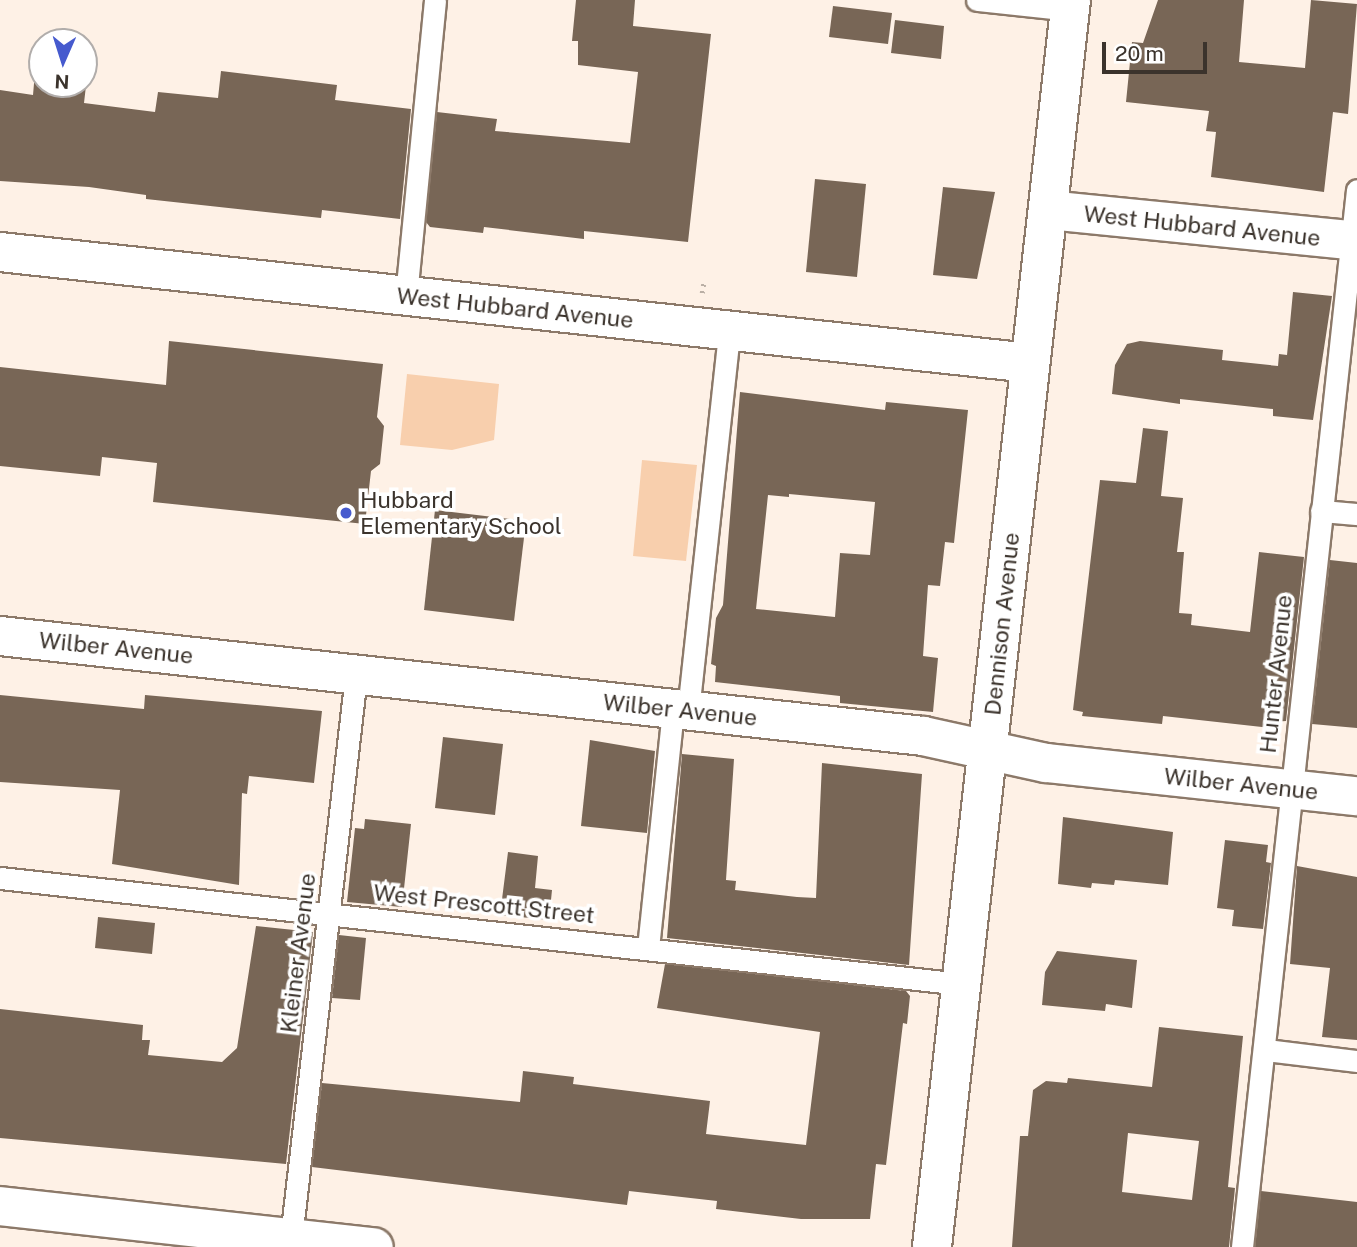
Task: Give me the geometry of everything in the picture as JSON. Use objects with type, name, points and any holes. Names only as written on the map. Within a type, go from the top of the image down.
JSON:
[{"type":"street","name":"Dennison Avenue","points":[[932,1247],[1071,5]]},
{"type":"street","name":"West Hubbard Avenue","points":[[1048,210],[1354,241]]},
{"type":"street","name":"West Hubbard Avenue","points":[[0,252],[1030,363]]},
{"type":"street","name":"Wilber Avenue","points":[[0,636],[923,736],[1046,763],[1357,796]]},
{"type":"street","points":[[0,1206],[374,1247]]},
{"type":"lane","points":[[406,296],[435,0]]},
{"type":"lane","points":[[977,0],[1071,5]]},
{"type":"lane","name":"Hunter Avenue","points":[[1242,1247],[1266,1051],[1290,790],[1354,241],[1357,190]]},
{"type":"lane","points":[[648,948],[729,331]]},
{"type":"lane","points":[[1321,511],[1357,514]]},
{"type":"lane","name":"Kleiner Avenue","points":[[291,1238],[356,675]]},
{"type":"lane","name":"West Prescott Street","points":[[0,878],[962,984]]},
{"type":"lane","points":[[1266,1051],[1357,1061]]},
{"type":"shaded area","points":[[407,374],[499,384],[494,440],[452,450],[400,445]]},
{"type":"shaded area","points":[[642,460],[697,465],[686,561],[633,556]]},
{"type":"building","points":[[576,0],[635,0],[633,26],[711,34],[688,242],[584,231],[584,239],[484,227],[483,233],[430,227],[426,222],[437,112],[497,119],[495,131],[630,143],[638,72],[578,65],[578,41],[572,41]]},
{"type":"building","points":[[1158,0],[1244,0],[1239,62],[1305,68],[1311,0],[1357,4],[1348,114],[1333,112],[1324,192],[1211,177],[1216,132],[1206,131],[1209,111],[1126,102],[1132,42],[1143,43]]},
{"type":"building","points":[[833,6],[892,13],[888,44],[829,37]]},
{"type":"building","points":[[895,20],[944,26],[941,59],[891,53]]},
{"type":"building","points":[[221,71],[337,85],[335,100],[411,109],[400,219],[322,210],[321,218],[146,199],[146,195],[89,187],[0,181],[0,90],[28,94],[28,98],[85,98],[84,103],[155,112],[158,92],[218,98]]},
{"type":"building","points":[[815,179],[866,184],[857,277],[806,272]]},
{"type":"building","points":[[943,187],[995,192],[977,279],[933,275]]},
{"type":"building","points":[[1293,292],[1332,296],[1313,420],[1273,416],[1273,409],[1180,399],[1180,404],[1112,394],[1115,365],[1127,344],[1140,341],[1223,350],[1222,360],[1278,366],[1279,354],[1287,355]]},
{"type":"building","points":[[169,341],[383,364],[377,417],[384,426],[380,464],[371,471],[365,524],[153,502],[157,463],[102,457],[100,476],[0,466],[0,367],[166,385]]},
{"type":"building","points":[[740,392],[885,410],[886,402],[968,410],[954,543],[945,542],[940,586],[928,585],[923,656],[938,658],[933,712],[840,703],[840,696],[715,682],[716,666],[711,664],[716,618],[723,605]],"holes":[[[789,494],[875,502],[870,555],[840,553],[835,617],[756,609],[768,495],[789,497]]]},
{"type":"building","points":[[1143,428],[1168,431],[1161,496],[1183,498],[1177,552],[1184,552],[1179,613],[1192,614],[1191,625],[1250,632],[1259,552],[1304,557],[1286,721],[1272,722],[1271,728],[1163,716],[1162,724],[1082,716],[1083,712],[1073,710],[1100,480],[1136,483]]},
{"type":"building","points":[[435,510],[526,521],[514,621],[424,610]]},
{"type":"building","points":[[1330,560],[1357,563],[1357,728],[1312,724]]},
{"type":"building","points":[[0,695],[144,709],[145,695],[322,711],[314,783],[249,776],[247,794],[242,793],[239,885],[112,864],[120,790],[0,782]]},
{"type":"building","points":[[443,737],[503,744],[495,815],[435,808]]},
{"type":"building","points":[[590,740],[655,751],[647,833],[581,826]]},
{"type":"building","points":[[682,754],[734,759],[726,880],[736,881],[735,890],[797,897],[816,898],[822,763],[922,774],[909,965],[667,938]]},
{"type":"building","points":[[1063,817],[1173,832],[1168,885],[1115,880],[1114,885],[1092,883],[1091,888],[1058,884]]},
{"type":"building","points":[[365,819],[411,824],[402,907],[347,902],[355,828],[364,829]]},
{"type":"building","points":[[1225,840],[1268,845],[1266,862],[1271,863],[1263,929],[1232,926],[1234,910],[1217,908]]},
{"type":"building","points":[[508,852],[538,856],[535,888],[552,890],[549,920],[500,915]]},
{"type":"building","points":[[1297,866],[1357,877],[1357,1040],[1322,1037],[1330,968],[1290,964]]},
{"type":"building","points":[[98,917],[155,923],[152,954],[95,948]]},
{"type":"building","points":[[256,926],[313,932],[286,1164],[0,1138],[0,1009],[143,1025],[142,1040],[150,1040],[148,1055],[222,1062],[237,1048]]},
{"type":"building","points":[[339,935],[366,938],[360,1000],[332,998]]},
{"type":"building","points":[[1057,951],[1137,960],[1132,1008],[1106,1004],[1105,1011],[1042,1005],[1045,972]]},
{"type":"building","points":[[665,964],[906,991],[910,996],[907,1024],[903,1023],[886,1165],[876,1164],[870,1219],[801,1219],[716,1209],[717,1201],[629,1191],[627,1205],[312,1167],[322,1083],[520,1102],[523,1071],[574,1077],[573,1084],[710,1101],[706,1134],[806,1145],[820,1032],[657,1008]]},
{"type":"building","points":[[1159,1027],[1243,1036],[1228,1187],[1235,1188],[1229,1247],[1012,1247],[1020,1136],[1028,1136],[1033,1090],[1046,1081],[1067,1083],[1068,1078],[1152,1087]],"holes":[[[1128,1133],[1199,1141],[1192,1200],[1122,1192]]]},
{"type":"building","points":[[1261,1191],[1357,1202],[1357,1247],[1255,1247]]},
{"type":"place","name":"Hubbard Elementary School","points":[[346,513]]}]
